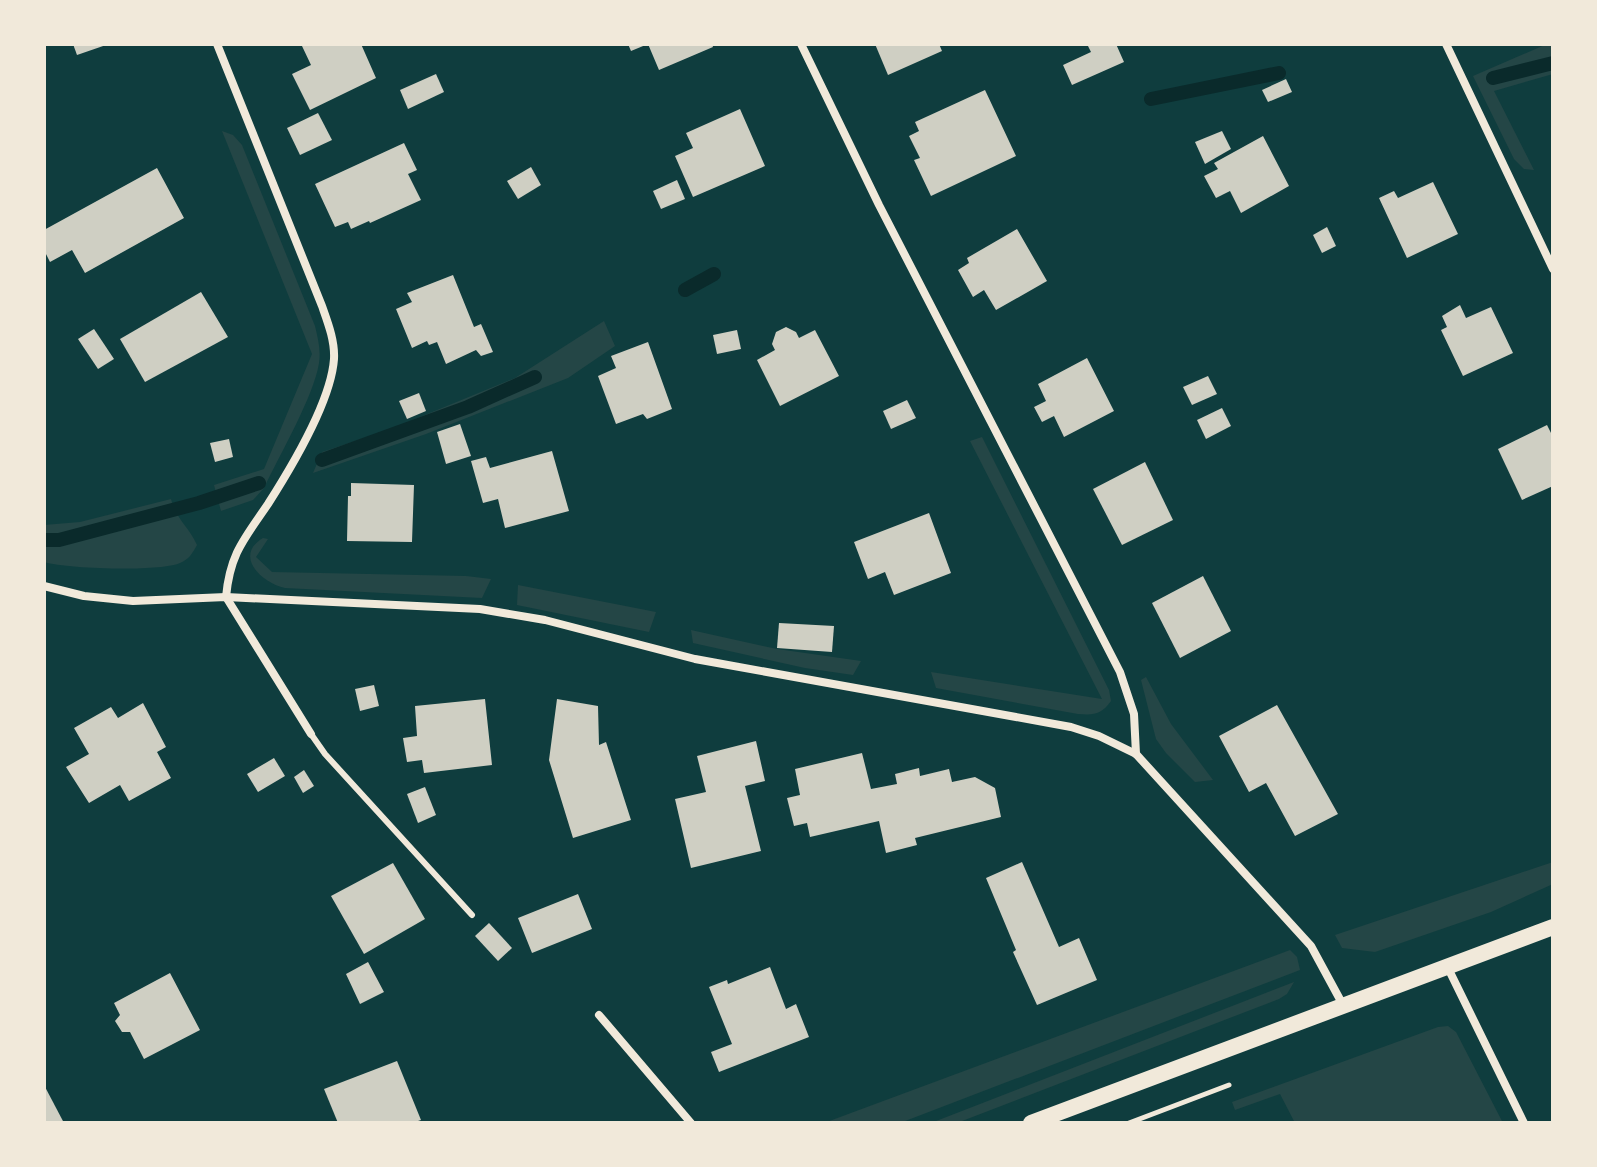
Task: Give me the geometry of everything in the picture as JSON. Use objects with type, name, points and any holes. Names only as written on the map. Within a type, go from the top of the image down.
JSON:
[{"type":"main road","points":[[1031,1123],[1553,927]]},
{"type":"street","points":[[217,44],[322,306],[333,343],[334,357],[325,397],[289,472],[238,546],[228,572],[226,597],[311,734]]},
{"type":"street","points":[[801,44],[879,205],[1120,672],[1134,714],[1136,754]]},
{"type":"street","points":[[1446,44],[1553,269]]},
{"type":"street","points":[[44,586],[84,596],[133,601],[226,597],[480,609],[545,620],[695,659],[1071,727],[1099,736],[1136,754],[1311,946],[1343,1005]]},
{"type":"street","points":[[1448,968],[1524,1123]]},
{"type":"street","points":[[599,1015],[691,1123]]},
{"type":"lane","points":[[311,734],[325,754],[472,915]]},
{"type":"shaded area","points":[[1553,44],[1553,74],[1494,91],[1534,170],[1524,169],[1514,159],[1473,76]]},
{"type":"shaded area","points":[[222,131],[233,135],[242,145],[315,326],[320,354],[310,392],[264,488],[253,500],[221,511],[214,485],[264,469],[312,354]]},
{"type":"shaded area","points":[[604,321],[615,346],[568,378],[426,434],[313,473],[322,452],[391,429],[515,378]]},
{"type":"shaded area","points":[[982,437],[1109,690],[1111,701],[1097,713],[1078,714],[936,688],[931,672],[1102,699],[970,441]]},
{"type":"shaded area","points":[[171,499],[176,513],[197,545],[190,556],[180,563],[153,568],[113,568],[44,562],[44,525],[80,522]]},
{"type":"shaded area","points":[[263,538],[268,539],[256,557],[272,572],[491,579],[482,598],[285,588],[268,581],[254,568],[251,553],[254,545]]},
{"type":"shaded area","points":[[518,585],[656,612],[649,632],[517,605]]},
{"type":"shaded area","points":[[691,630],[777,649],[861,661],[853,675],[805,668],[693,643]]},
{"type":"shaded area","points":[[1146,677],[1171,724],[1213,780],[1195,782],[1156,739],[1141,680]]},
{"type":"shaded area","points":[[1553,862],[1553,884],[1491,912],[1375,952],[1342,948],[1335,935]]},
{"type":"shaded area","points":[[1290,950],[1297,957],[1300,970],[900,1123],[824,1123]]},
{"type":"shaded area","points":[[1294,982],[1287,994],[1279,999],[957,1123],[931,1123]]},
{"type":"shaded area","points":[[1448,1026],[1456,1032],[1503,1123],[1295,1123],[1280,1094],[1235,1110],[1232,1102],[1438,1027]]},
{"type":"building","points":[[73,44],[109,44],[77,55]]},
{"type":"building","points":[[361,44],[376,78],[310,110],[292,74],[311,65],[302,46]]},
{"type":"building","points":[[628,44],[648,44],[631,51]]},
{"type":"building","points":[[648,44],[712,44],[713,47],[659,70]]},
{"type":"building","points":[[875,44],[939,44],[942,51],[888,75]]},
{"type":"building","points":[[1087,44],[1116,44],[1124,62],[1072,85],[1063,65],[1091,52]]},
{"type":"building","points":[[436,74],[444,92],[408,109],[400,90]]},
{"type":"building","points":[[1286,79],[1292,92],[1268,102],[1262,90]]},
{"type":"building","points":[[985,90],[1016,156],[931,196],[914,160],[920,158],[909,136],[919,131],[915,122]]},
{"type":"building","points":[[740,109],[765,166],[693,197],[675,156],[693,148],[686,133]]},
{"type":"building","points":[[318,113],[332,140],[300,155],[287,128]]},
{"type":"building","points":[[1222,131],[1231,149],[1205,164],[1195,142]]},
{"type":"building","points":[[1263,136],[1289,186],[1241,213],[1230,191],[1216,198],[1204,176],[1218,169],[1214,163]]},
{"type":"building","points":[[404,143],[417,170],[408,174],[421,200],[351,229],[348,222],[335,227],[315,184]]},
{"type":"building","points":[[531,167],[541,185],[518,199],[507,181]]},
{"type":"building","points":[[157,168],[184,218],[85,273],[72,250],[50,262],[44,250],[44,230]]},
{"type":"building","points":[[677,180],[685,199],[661,209],[653,191]]},
{"type":"building","points":[[1433,182],[1458,234],[1407,258],[1379,198],[1394,191],[1398,198]]},
{"type":"building","points":[[1327,227],[1336,246],[1322,253],[1313,235]]},
{"type":"building","points":[[1017,229],[1047,281],[996,310],[984,290],[973,297],[958,270],[969,263],[967,258]]},
{"type":"building","points":[[453,275],[474,327],[481,324],[493,352],[481,356],[476,350],[446,364],[437,342],[429,345],[427,341],[412,348],[396,309],[412,302],[407,293]]},
{"type":"building","points":[[201,292],[228,337],[145,382],[120,339]]},
{"type":"building","points":[[1460,305],[1466,318],[1491,307],[1513,353],[1463,376],[1441,330],[1447,327],[1442,316]]},
{"type":"building","points":[[786,327],[796,332],[799,338],[815,330],[839,376],[780,406],[757,360],[775,350],[772,344],[776,332]]},
{"type":"building","points":[[94,329],[114,359],[98,369],[78,339]]},
{"type":"building","points":[[737,330],[741,349],[717,354],[713,335]]},
{"type":"building","points":[[648,342],[672,409],[647,419],[643,414],[616,424],[598,376],[616,368],[611,356]]},
{"type":"building","points":[[1087,358],[1114,411],[1064,437],[1054,416],[1042,422],[1034,407],[1046,401],[1038,384]]},
{"type":"building","points":[[1208,376],[1217,394],[1192,405],[1183,387]]},
{"type":"building","points":[[419,393],[426,411],[407,419],[399,401]]},
{"type":"building","points":[[907,400],[916,418],[891,429],[883,411]]},
{"type":"building","points":[[1222,408],[1231,426],[1206,439],[1197,420]]},
{"type":"building","points":[[460,424],[471,456],[446,464],[437,432]]},
{"type":"building","points":[[1547,425],[1553,437],[1553,486],[1522,500],[1498,449]]},
{"type":"building","points":[[229,439],[233,457],[215,462],[210,443]]},
{"type":"building","points":[[552,451],[569,511],[505,528],[498,499],[483,503],[471,461],[486,457],[490,468]]},
{"type":"building","points":[[1145,462],[1173,520],[1122,545],[1093,489]]},
{"type":"building","points":[[351,483],[414,485],[412,542],[347,541]]},
{"type":"building","points":[[929,513],[951,573],[894,595],[885,572],[868,579],[854,542]]},
{"type":"building","points":[[1203,576],[1231,631],[1180,658],[1152,603]]},
{"type":"building","points":[[779,623],[834,626],[832,652],[777,648]]},
{"type":"building","points":[[374,685],[379,706],[360,711],[355,689]]},
{"type":"building","points":[[485,699],[492,765],[424,773],[422,760],[407,762],[403,738],[417,736],[415,706]]},
{"type":"building","points":[[557,699],[598,706],[599,745],[606,742],[631,820],[573,838],[549,760]]},
{"type":"building","points":[[143,703],[166,747],[157,752],[171,778],[129,801],[120,785],[89,803],[66,767],[89,754],[74,728],[111,707],[118,718]]},
{"type":"building","points":[[1277,705],[1338,814],[1295,836],[1266,783],[1249,792],[1219,736]]},
{"type":"building","points":[[756,741],[765,781],[745,786],[761,851],[691,868],[675,799],[706,792],[697,756]]},
{"type":"building","points":[[862,753],[871,789],[897,784],[895,774],[919,768],[920,776],[949,769],[952,782],[975,777],[995,788],[1001,817],[915,838],[917,845],[886,853],[879,821],[810,837],[807,823],[794,826],[787,798],[800,795],[795,769]]},
{"type":"building","points":[[274,758],[285,776],[258,792],[247,774]]},
{"type":"building","points":[[304,770],[314,786],[303,793],[294,777]]},
{"type":"building","points":[[425,787],[436,815],[418,823],[407,794]]},
{"type":"building","points":[[1022,862],[1059,947],[1079,938],[1097,980],[1037,1005],[1013,952],[1016,950],[986,878]]},
{"type":"building","points":[[393,863],[425,919],[364,954],[331,896]]},
{"type":"building","points":[[578,894],[592,929],[532,953],[518,918]]},
{"type":"building","points":[[489,923],[512,948],[498,961],[475,936]]},
{"type":"building","points":[[368,962],[384,992],[360,1004],[346,974]]},
{"type":"building","points":[[770,967],[786,1009],[796,1004],[809,1037],[719,1072],[711,1052],[732,1044],[709,987],[727,980],[728,984]]},
{"type":"building","points":[[170,973],[200,1030],[144,1059],[130,1032],[122,1032],[115,1021],[120,1015],[114,1003]]},
{"type":"building","points":[[397,1061],[421,1120],[412,1123],[338,1123],[324,1089]]},
{"type":"building","points":[[44,1085],[64,1123],[44,1123]]},
{"type":"waterway","points":[[1493,78],[1553,63]]},
{"type":"waterway","points":[[1151,99],[1279,73]]},
{"type":"waterway","points":[[685,290],[714,274]]},
{"type":"waterway","points":[[322,460],[468,407],[535,377]]},
{"type":"waterway","points":[[44,540],[59,540],[199,503],[259,483]]}]
